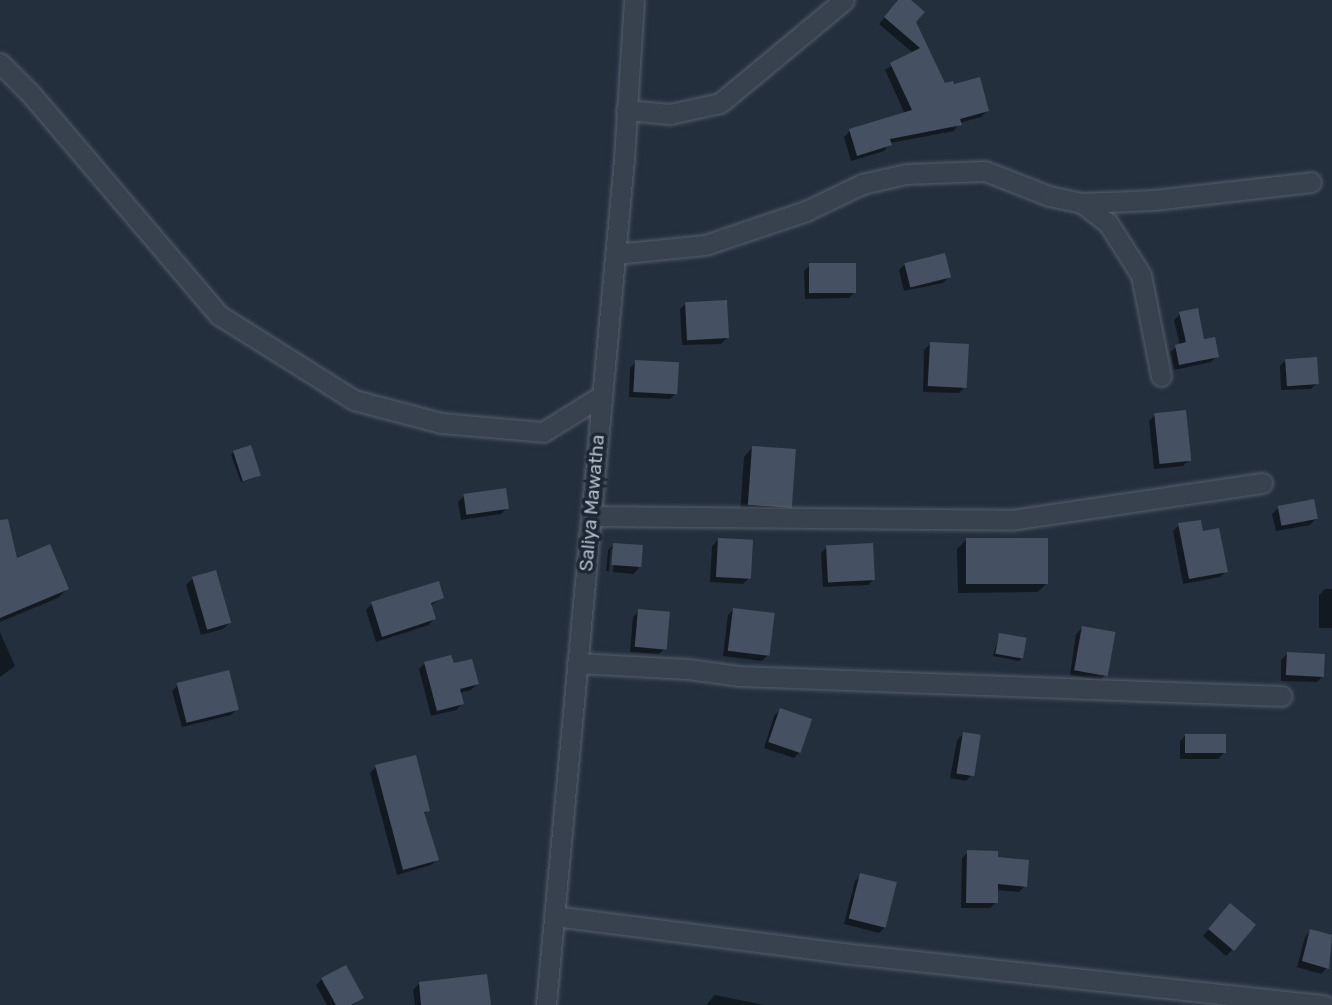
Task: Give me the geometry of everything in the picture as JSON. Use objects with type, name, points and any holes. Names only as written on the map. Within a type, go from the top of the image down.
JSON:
[{"type":"street","name":"Saliya Mawatha","points":[[546,1005],[615,254],[634,0]]},
{"type":"street","points":[[626,110],[670,114],[720,103],[844,0]]},
{"type":"street","points":[[0,63],[30,93],[219,315],[354,400],[441,423],[543,432],[601,396]]},
{"type":"street","points":[[615,254],[705,245],[806,211],[862,184],[906,174],[985,171],[1049,196],[1082,203],[1154,200],[1311,182]]},
{"type":"street","points":[[1082,203],[1108,223],[1141,275],[1161,376]]},
{"type":"street","points":[[591,516],[664,520],[1011,520],[1262,483]]},
{"type":"street","points":[[577,663],[688,669],[739,676],[1282,696]]},
{"type":"street","points":[[554,916],[843,953],[1324,1005]]},
{"type":"building","points":[[898,0],[911,0],[925,12],[916,22],[945,83],[953,81],[954,84],[980,77],[989,111],[960,119],[962,125],[890,139],[892,145],[857,156],[849,129],[912,110],[890,63],[920,48],[884,17]]},
{"type":"building","points":[[945,253],[951,277],[910,287],[904,263]]},
{"type":"building","points":[[809,263],[856,263],[856,293],[809,293]]},
{"type":"building","points":[[727,300],[729,338],[687,340],[685,302]]},
{"type":"building","points":[[1198,308],[1204,339],[1215,337],[1219,357],[1179,365],[1175,345],[1186,342],[1179,312]]},
{"type":"building","points":[[930,342],[969,344],[967,388],[928,386]]},
{"type":"building","points":[[1317,357],[1319,384],[1287,386],[1285,359]]},
{"type":"building","points":[[635,360],[679,362],[677,394],[633,392]]},
{"type":"building","points":[[1186,410],[1191,461],[1160,464],[1154,413]]},
{"type":"building","points":[[251,445],[261,475],[243,481],[233,451]]},
{"type":"building","points":[[752,446],[796,449],[792,508],[748,505]]},
{"type":"building","points":[[506,488],[509,509],[466,515],[463,494]]},
{"type":"building","points":[[1314,499],[1318,519],[1281,526],[1278,506]]},
{"type":"building","points":[[8,519],[17,558],[50,544],[69,589],[0,618],[0,520]]},
{"type":"building","points":[[1201,520],[1203,531],[1219,528],[1228,572],[1189,579],[1178,523]]},
{"type":"building","points":[[718,538],[753,540],[751,579],[716,577]]},
{"type":"building","points":[[966,538],[1048,538],[1048,584],[966,584]]},
{"type":"building","points":[[613,543],[643,545],[641,567],[611,565]]},
{"type":"building","points":[[873,543],[875,580],[828,582],[826,545]]},
{"type":"building","points":[[216,570],[231,623],[207,630],[192,577]]},
{"type":"building","points":[[439,581],[444,598],[431,603],[436,619],[382,637],[371,602]]},
{"type":"building","points":[[733,608],[775,613],[769,656],[728,651]]},
{"type":"building","points":[[638,609],[670,612],[667,650],[635,647]]},
{"type":"building","points":[[1082,626],[1115,632],[1108,676],[1074,670]]},
{"type":"building","points":[[999,633],[1027,638],[1023,659],[995,654]]},
{"type":"building","points":[[1287,652],[1325,654],[1324,677],[1286,675]]},
{"type":"building","points":[[451,655],[454,663],[472,659],[479,684],[460,689],[464,704],[437,711],[424,662]]},
{"type":"building","points":[[229,670],[239,710],[187,723],[177,683]]},
{"type":"building","points":[[780,708],[812,719],[800,753],[768,742]]},
{"type":"building","points":[[963,732],[981,735],[974,776],[956,773]]},
{"type":"building","points":[[1185,734],[1226,734],[1226,753],[1185,753]]},
{"type":"building","points":[[416,755],[430,811],[424,812],[439,860],[403,870],[375,765]]},
{"type":"building","points":[[967,850],[998,851],[998,857],[1029,860],[1027,887],[998,884],[998,903],[966,903]]},
{"type":"building","points":[[860,873],[897,882],[886,928],[849,919]]},
{"type":"building","points":[[1230,903],[1256,925],[1234,951],[1208,929]]},
{"type":"building","points":[[1310,929],[1332,935],[1329,969],[1302,961]]},
{"type":"building","points":[[346,965],[364,998],[351,1005],[336,1005],[321,978]]},
{"type":"building","points":[[487,974],[491,1005],[421,1005],[419,982]]}]
